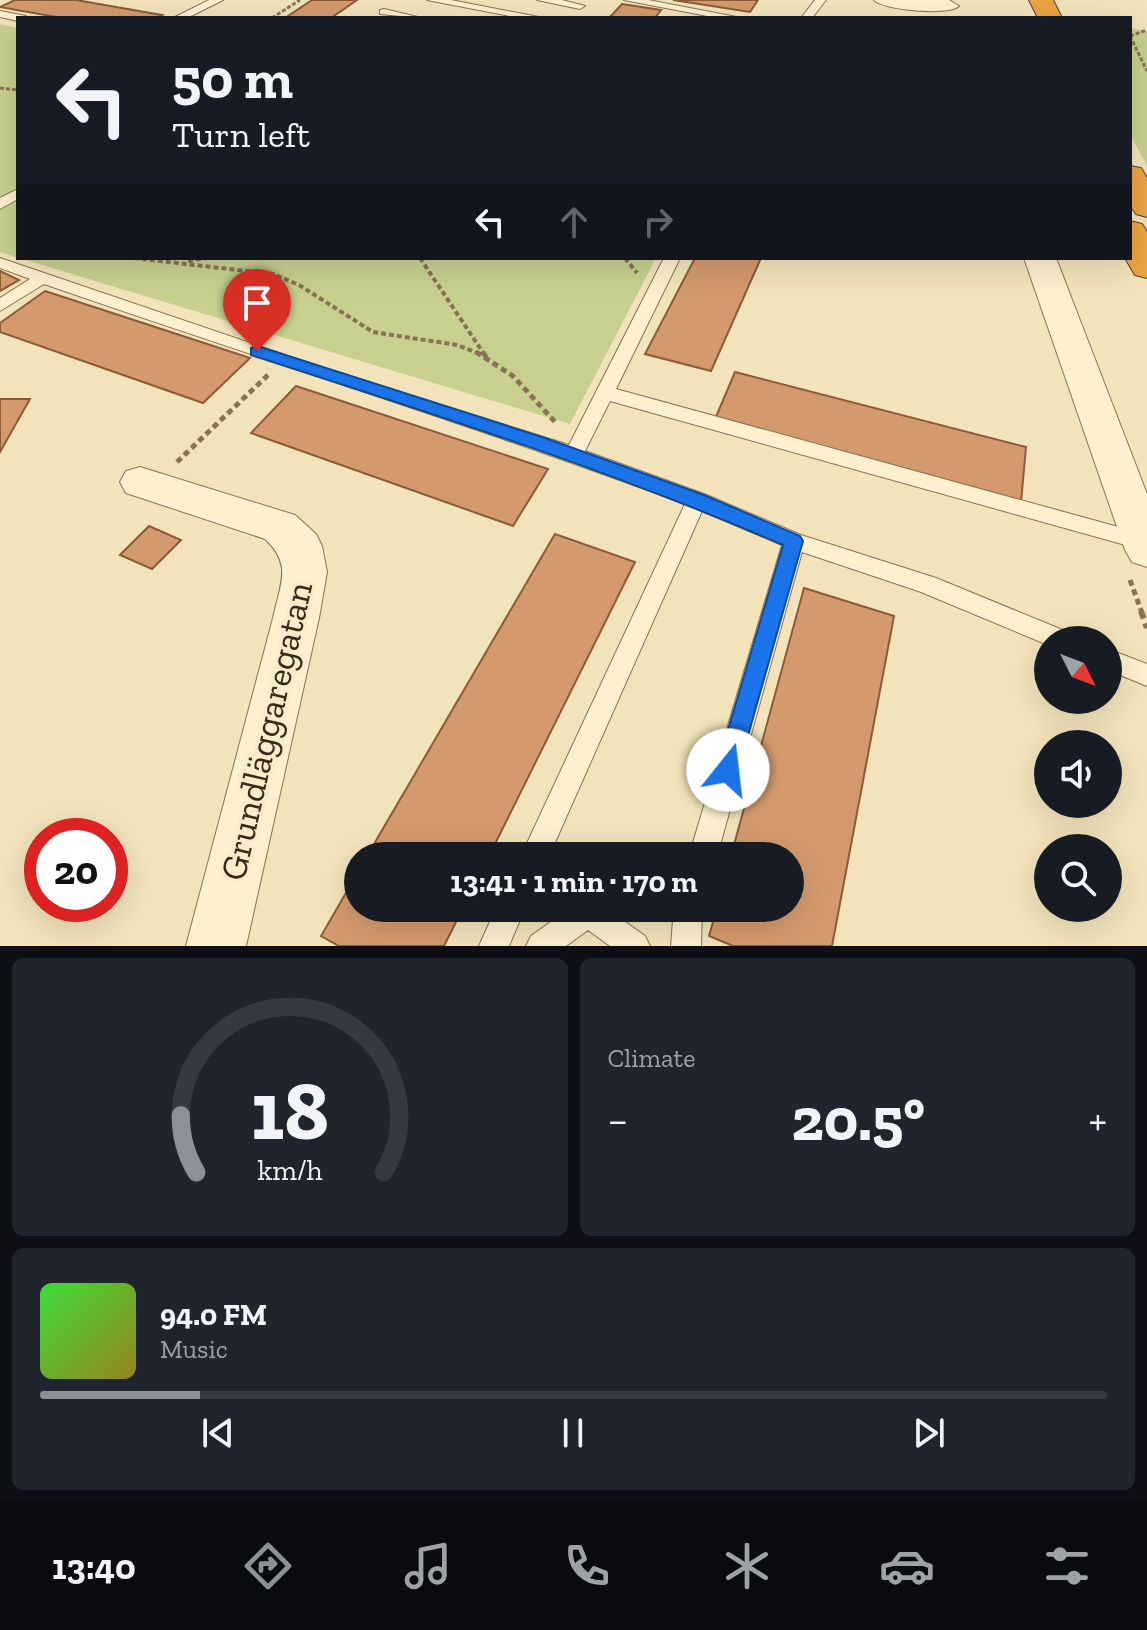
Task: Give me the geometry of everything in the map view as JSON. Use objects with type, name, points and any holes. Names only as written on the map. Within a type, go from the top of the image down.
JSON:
[{"type":"highway","points":[[1132,179],[1147,207]]},
{"type":"highway","points":[[1132,235],[1147,268]]},
{"type":"street","points":[[884,0],[949,8]]},
{"type":"street","points":[[1041,260],[1146,547]]},
{"type":"street","name":"Grundläggaregatan","points":[[140,482],[280,527],[301,546],[305,572],[296,618],[216,946]]},
{"type":"lane","points":[[182,16],[218,0]]},
{"type":"lane","points":[[380,15],[400,0]]},
{"type":"lane","points":[[432,0],[528,16]]},
{"type":"lane","points":[[481,16],[502,0]]},
{"type":"lane","points":[[542,0],[582,3]]},
{"type":"lane","points":[[629,0],[680,14],[708,16]]},
{"type":"lane","points":[[808,16],[821,0]]},
{"type":"lane","points":[[577,449],[671,260]]},
{"type":"lane","points":[[0,263],[309,369],[539,442],[697,500],[794,541],[928,585],[1034,629]]},
{"type":"lane","points":[[0,306],[42,278]]},
{"type":"lane","points":[[606,393],[1146,547]]},
{"type":"lane","points":[[541,842],[697,500]]},
{"type":"lane","points":[[707,842],[794,541]]},
{"type":"lane","points":[[1122,665],[1147,675]]},
{"type":"lane","points":[[541,946],[588,913],[635,946]]},
{"type":"lane","points":[[494,946],[505,922]]},
{"type":"lane","points":[[686,946],[687,922]]},
{"type":"path","points":[[275,16],[300,0]]},
{"type":"path","points":[[1132,40],[1147,71]]},
{"type":"path","points":[[152,260],[239,267],[278,275],[306,288],[330,309],[374,333],[458,346],[486,358],[531,390],[577,449]]},
{"type":"path","points":[[179,263],[196,260]]},
{"type":"path","points":[[421,260],[486,358]]},
{"type":"green space","points":[[0,24],[16,28],[16,257],[0,252]]},
{"type":"green space","points":[[1132,28],[1147,31],[1147,166],[1132,138]]},
{"type":"green space","points":[[26,260],[655,260],[570,424]]},
{"type":"building","points":[[15,0],[76,0],[162,15],[51,16],[0,7]]},
{"type":"building","points":[[312,0],[357,0],[334,16],[288,16]]},
{"type":"building","points":[[673,0],[758,0],[750,12]]},
{"type":"building","points":[[622,4],[661,10],[656,16],[611,16]]},
{"type":"building","points":[[694,260],[760,260],[711,371],[645,354]]},
{"type":"building","points":[[0,271],[19,280],[0,291]]},
{"type":"building","points":[[45,291],[250,358],[203,403],[0,332],[0,323]]},
{"type":"building","points":[[735,372],[1026,447],[1021,502],[715,419]]},
{"type":"building","points":[[296,386],[548,469],[513,526],[251,433]]},
{"type":"building","points":[[0,399],[30,399],[0,452]]},
{"type":"building","points":[[149,526],[181,540],[152,569],[120,555]]},
{"type":"building","points":[[555,534],[635,562],[496,842],[375,842]]},
{"type":"building","points":[[804,588],[894,616],[832,946],[733,946],[709,936],[713,922],[804,922],[804,842],[735,842]]},
{"type":"building","points":[[344,896],[344,922],[456,922],[444,946],[339,946],[321,936]]},
{"type":"route","points":[[257,351],[539,442],[697,500],[794,541],[728,770]]}]
